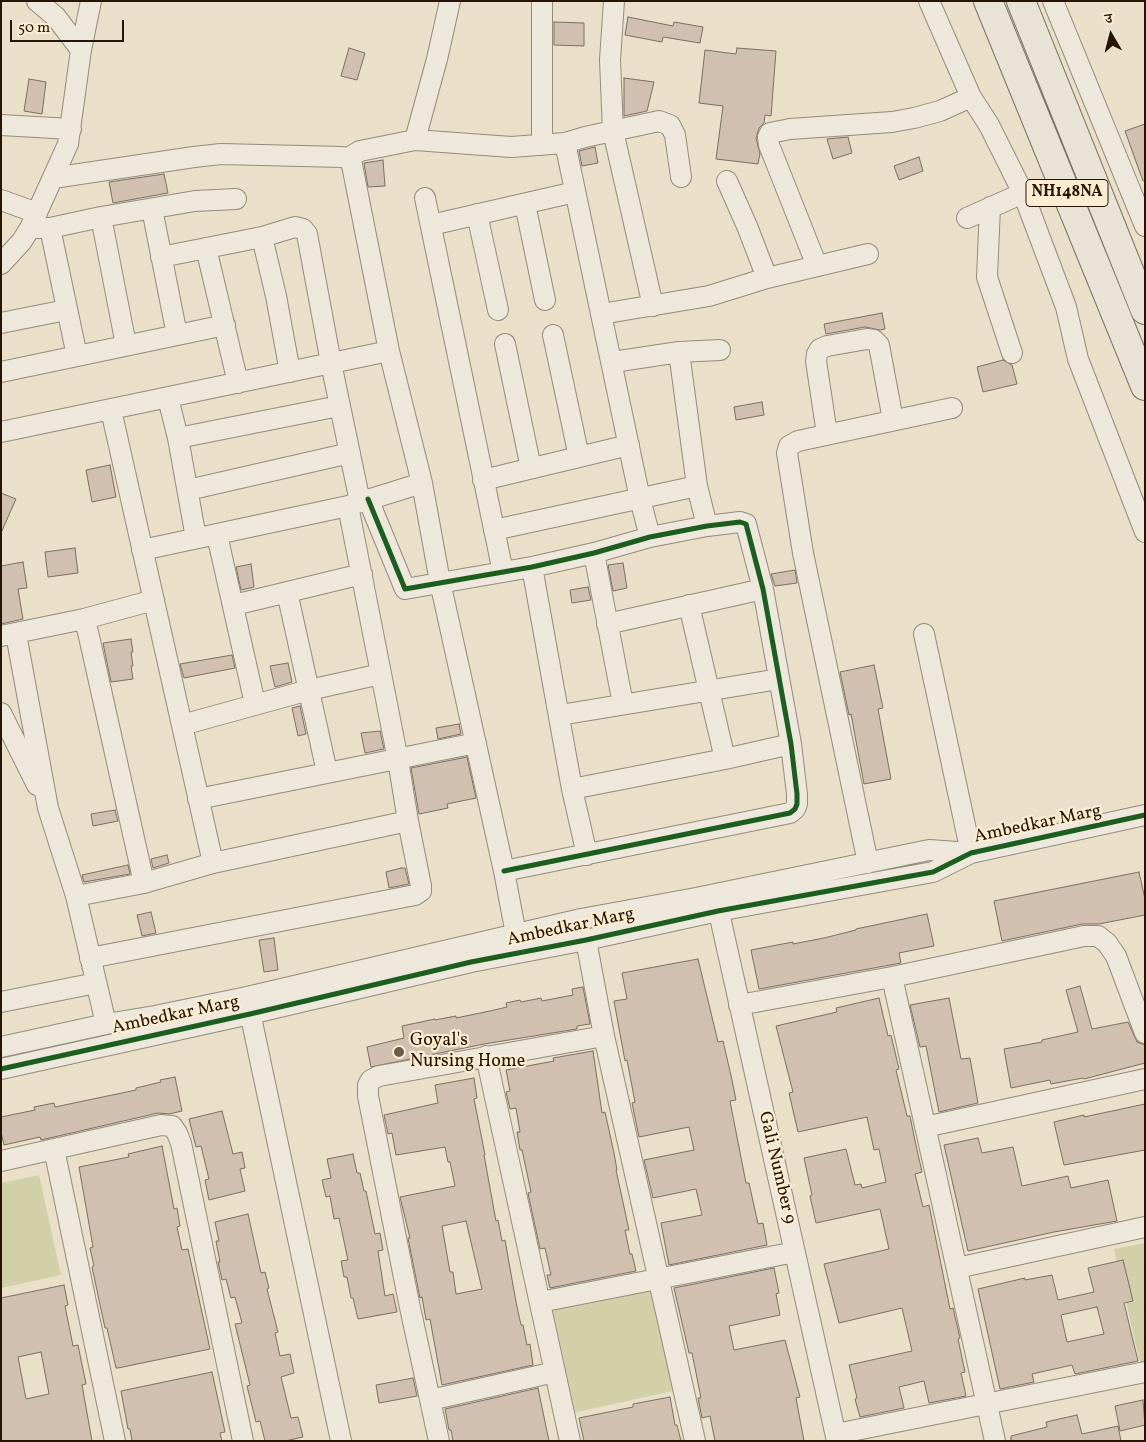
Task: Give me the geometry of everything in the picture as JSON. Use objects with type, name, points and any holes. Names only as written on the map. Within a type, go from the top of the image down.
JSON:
[{"type":"highway","name":"NH148NA","points":[[988,1],[1145,386]]},
{"type":"highway","name":"NH148NA","points":[[1021,1],[1145,310]]},
{"type":"street","points":[[37,1],[56,17],[80,50]]},
{"type":"street","points":[[1,264],[39,223],[53,178],[68,144],[80,50],[91,1]]},
{"type":"street","points":[[415,140],[437,59],[450,1]]},
{"type":"street","points":[[542,1],[542,145]]},
{"type":"street","points":[[614,1],[610,60],[613,131],[653,306]]},
{"type":"street","points":[[929,1],[971,97],[989,125],[1023,193],[1066,307],[1078,359],[1145,532]]},
{"type":"street","points":[[1053,1],[1145,226]]},
{"type":"street","points":[[817,266],[769,145],[768,138],[770,132],[892,122],[940,111],[971,97]]},
{"type":"street","points":[[53,178],[221,154],[348,158],[360,150],[415,140],[511,147],[565,143],[659,121],[670,125],[675,135],[681,177]]},
{"type":"street","points":[[1,125],[71,129]]},
{"type":"street","points":[[565,143],[640,499],[650,537]]},
{"type":"street","points":[[348,158],[352,165],[389,351],[422,483],[440,582],[504,871],[517,943]]},
{"type":"street","points":[[727,181],[767,278]]},
{"type":"street","points":[[431,225],[575,192]]},
{"type":"street","points":[[966,218],[1023,193]]},
{"type":"street","points":[[426,198],[503,572]]},
{"type":"street","points":[[1,200],[39,223],[101,217],[195,201],[236,199]]},
{"type":"street","points":[[525,204],[546,300]]},
{"type":"street","points":[[990,207],[987,277],[1012,353]]},
{"type":"street","points":[[152,209],[176,335]]},
{"type":"street","points":[[477,214],[498,310]]},
{"type":"street","points":[[101,217],[126,345]]},
{"type":"street","points":[[39,223],[66,310],[77,356]]},
{"type":"street","points":[[90,958],[419,893],[421,886],[362,574],[359,502],[307,234],[303,229],[296,227],[262,237],[161,257]]},
{"type":"street","points":[[262,237],[276,296],[290,372]]},
{"type":"street","points":[[206,248],[238,383]]},
{"type":"street","points":[[601,314],[709,296],[767,278],[868,254]]},
{"type":"street","points":[[1,323],[66,310]]},
{"type":"street","points":[[1,372],[225,325]]},
{"type":"street","points":[[553,335],[579,457]]},
{"type":"street","points":[[827,434],[816,361],[820,349],[827,346],[867,339],[874,340],[879,345],[893,420]]},
{"type":"street","points":[[505,344],[531,468]]},
{"type":"street","points":[[612,362],[679,352],[720,350]]},
{"type":"street","points":[[1,432],[389,351]]},
{"type":"street","points":[[679,352],[698,486],[707,526]]},
{"type":"street","points":[[168,398],[178,438],[196,538]]},
{"type":"street","points":[[178,438],[339,406]]},
{"type":"street","points":[[868,862],[803,553],[787,453],[789,446],[798,440],[952,408]]},
{"type":"street","points":[[111,410],[213,863]]},
{"type":"street","points":[[483,480],[629,445]]},
{"type":"street","points":[[188,490],[350,453]]},
{"type":"street","points":[[142,550],[217,535],[359,502],[422,483]]},
{"type":"street","points":[[494,530],[698,486]]},
{"type":"street","points":[[359,502],[405,589],[532,567],[594,553],[650,537],[707,526],[740,522],[746,524],[763,589],[791,744],[798,794],[795,809],[790,813],[504,871]]},
{"type":"street","points":[[217,535],[255,704]]},
{"type":"street","points":[[594,553],[623,704]]},
{"type":"street","points":[[532,567],[572,790],[587,855]]},
{"type":"street","points":[[234,605],[362,574]]},
{"type":"street","points":[[608,624],[763,589]]},
{"type":"street","points":[[288,592],[327,772]]},
{"type":"street","points":[[106,1024],[76,896],[48,808],[8,635],[84,619],[154,600]]},
{"type":"street","points":[[689,605],[725,759]]},
{"type":"street","points":[[84,619],[144,883]]},
{"type":"street","points":[[924,634],[971,853]]},
{"type":"street","points":[[182,725],[309,690],[381,674]]},
{"type":"street","points":[[560,715],[779,679]]},
{"type":"street","points":[[1,713],[48,808]]},
{"type":"street","points":[[198,799],[476,743]]},
{"type":"street","points":[[572,790],[791,744]]},
{"type":"street","name":"Ambedkar Marg","points":[[1,1069],[248,1006],[517,943],[581,919],[717,903],[933,872],[971,853],[1145,815]]},
{"type":"street","points":[[76,896],[144,883],[213,863],[408,821]]},
{"type":"street","name":"Ambedkar Marg","points":[[517,943],[586,940],[868,862],[929,850],[971,853]]},
{"type":"street","name":"Gali Number 9","points":[[717,903],[836,1438]]},
{"type":"street","points":[[739,1004],[892,977],[1084,936],[1098,936],[1107,943],[1116,956],[1145,1032]]},
{"type":"street","points":[[586,940],[604,1036],[695,1441]]},
{"type":"street","points":[[892,977],[995,1441]]},
{"type":"street","points":[[1,1002],[96,983]]},
{"type":"street","points":[[248,1006],[342,1441]]},
{"type":"street","name":"Ambedkar Marg","points":[[1,1047],[106,1024],[155,1016],[248,1006]]},
{"type":"street","points":[[439,1441],[368,1096],[370,1080],[379,1076],[604,1036]]},
{"type":"street","points":[[486,1056],[570,1441]]},
{"type":"street","points":[[926,1127],[1145,1079]]},
{"type":"street","points":[[1,1161],[161,1125],[172,1126],[181,1143],[243,1441]]},
{"type":"street","points":[[54,1149],[114,1441]]},
{"type":"street","points":[[957,1268],[1145,1227]]},
{"type":"street","points":[[540,1302],[795,1252]]},
{"type":"street","points":[[430,1400],[555,1372]]},
{"type":"street","points":[[836,1438],[987,1404],[1145,1372]]},
{"type":"green space","points":[[39,1175],[61,1275],[1,1288],[1,1183]]},
{"type":"green space","points":[[1145,1243],[1145,1366],[1141,1367],[1114,1249]]},
{"type":"green space","points":[[651,1289],[673,1391],[573,1413],[551,1311]]},
{"type":"building","points":[[628,17],[673,26],[674,22],[703,27],[700,43],[663,37],[662,42],[625,35]]},
{"type":"building","points":[[554,22],[584,23],[584,46],[554,45]]},
{"type":"building","points":[[349,48],[365,53],[357,80],[341,76]]},
{"type":"building","points":[[737,48],[776,51],[771,116],[765,115],[764,123],[759,128],[756,138],[760,154],[758,164],[716,159],[723,106],[699,103],[705,50],[736,54]]},
{"type":"building","points":[[624,78],[654,82],[647,111],[624,116]]},
{"type":"building","points":[[29,79],[46,82],[42,114],[24,111]]},
{"type":"building","points":[[1145,124],[1145,181],[1143,181],[1125,131]]},
{"type":"building","points":[[848,137],[852,153],[833,159],[827,139]]},
{"type":"building","points":[[595,147],[598,163],[582,166],[579,151]]},
{"type":"building","points":[[919,157],[923,171],[899,180],[894,166]]},
{"type":"building","points":[[383,160],[385,186],[368,187],[364,163]]},
{"type":"building","points":[[164,174],[168,193],[113,203],[109,182]]},
{"type":"building","points":[[882,313],[885,329],[865,327],[826,334],[824,324]]},
{"type":"building","points":[[1003,360],[1012,365],[1017,384],[983,392],[977,367]]},
{"type":"building","points":[[762,402],[764,415],[736,420],[734,407]]},
{"type":"building","points":[[110,465],[116,497],[92,502],[86,470]]},
{"type":"building","points":[[1,493],[16,499],[1,533]]},
{"type":"building","points":[[75,548],[78,573],[48,577],[45,552]]},
{"type":"building","points":[[23,562],[27,588],[18,589],[23,619],[1,624],[1,566]]},
{"type":"building","points":[[623,563],[627,588],[613,591],[608,565]]},
{"type":"building","points":[[251,564],[254,587],[241,590],[236,567]]},
{"type":"building","points":[[795,570],[797,583],[775,586],[771,574]]},
{"type":"building","points":[[588,587],[591,600],[572,603],[570,590]]},
{"type":"building","points":[[131,639],[133,679],[111,682],[103,643]]},
{"type":"building","points":[[232,655],[235,668],[184,678],[180,664]]},
{"type":"building","points":[[288,663],[292,682],[275,687],[270,666]]},
{"type":"building","points":[[874,665],[883,708],[878,709],[891,779],[864,784],[851,714],[849,715],[840,672]]},
{"type":"building","points":[[300,706],[306,734],[298,736],[292,708]]},
{"type":"building","points":[[459,724],[461,734],[438,739],[436,728]]},
{"type":"building","points":[[380,731],[384,749],[365,753],[361,733]]},
{"type":"building","points":[[467,757],[476,798],[447,804],[448,808],[419,814],[411,768]]},
{"type":"building","points":[[115,810],[118,821],[93,826],[91,814]]},
{"type":"building","points":[[167,855],[169,863],[153,868],[151,859]]},
{"type":"building","points":[[128,865],[130,874],[84,882],[82,875]]},
{"type":"building","points":[[405,868],[409,884],[389,888],[386,872]]},
{"type":"building","points":[[1139,872],[1145,899],[1145,915],[1099,924],[1082,924],[1002,941],[994,901]]},
{"type":"building","points":[[151,912],[156,933],[142,936],[137,915]]},
{"type":"building","points":[[927,914],[934,946],[899,953],[901,963],[759,989],[751,950],[824,938],[856,929]]},
{"type":"building","points":[[274,938],[278,970],[264,972],[259,940]]},
{"type":"building","points":[[698,959],[718,1042],[723,1041],[732,1080],[736,1100],[730,1101],[746,1183],[749,1183],[758,1224],[763,1223],[767,1245],[669,1265],[661,1223],[702,1215],[696,1189],[653,1198],[644,1160],[694,1150],[689,1127],[639,1137],[632,1103],[635,1102],[614,1001],[627,999],[622,973]]},
{"type":"building","points":[[1080,986],[1092,1029],[1128,1022],[1137,1042],[1145,1045],[1145,1063],[1084,1079],[1051,1084],[1050,1080],[1011,1088],[1004,1049],[1042,1042],[1042,1040],[1078,1032],[1066,990]]},
{"type":"building","points":[[583,987],[590,1024],[577,1026],[577,1029],[484,1044],[371,1067],[367,1047],[404,1038],[402,1026],[490,1011],[507,1007],[506,1003],[520,1000],[521,1002],[541,998],[542,1001],[573,995],[572,989]]},
{"type":"building","points":[[879,998],[888,1036],[891,1035],[899,1069],[896,1070],[907,1116],[910,1116],[922,1172],[915,1174],[923,1207],[929,1205],[950,1309],[953,1308],[960,1338],[958,1339],[965,1372],[961,1373],[966,1396],[929,1403],[924,1381],[899,1387],[904,1408],[860,1417],[849,1365],[912,1351],[902,1308],[839,1323],[824,1264],[889,1249],[880,1209],[816,1223],[804,1158],[846,1149],[855,1185],[861,1184],[862,1188],[886,1182],[879,1149],[874,1150],[867,1117],[798,1132],[789,1093],[793,1092],[776,1026],[837,1012],[836,1008]]},
{"type":"building","points":[[949,998],[961,1059],[970,1058],[978,1103],[939,1112],[926,1046],[920,1047],[910,1005]]},
{"type":"building","points":[[593,1051],[602,1113],[605,1112],[614,1153],[629,1230],[625,1230],[636,1271],[550,1288],[547,1275],[551,1275],[545,1248],[540,1249],[528,1193],[531,1192],[522,1150],[520,1150],[517,1132],[520,1132],[516,1108],[510,1109],[506,1092],[510,1091],[506,1070],[554,1061],[553,1058]]},
{"type":"building","points":[[175,1077],[182,1111],[169,1114],[158,1113],[41,1140],[40,1137],[4,1145],[1,1132],[1,1117],[35,1110],[34,1107],[54,1103],[55,1107],[136,1090],[136,1088],[161,1082],[160,1080]]},
{"type":"building","points":[[474,1078],[477,1098],[474,1099],[496,1221],[498,1220],[502,1241],[505,1240],[521,1325],[523,1325],[527,1345],[530,1344],[533,1365],[442,1385],[430,1319],[426,1320],[422,1297],[420,1298],[408,1238],[410,1238],[400,1197],[455,1186],[450,1162],[448,1162],[445,1147],[396,1155],[392,1133],[388,1134],[384,1115],[438,1103],[435,1085]],"holes":[[[466,1221],[482,1289],[456,1294],[442,1226]]]},
{"type":"building","points":[[1145,1104],[1145,1150],[1064,1165],[1054,1122]]},
{"type":"building","points":[[222,1111],[233,1154],[242,1152],[245,1168],[240,1169],[245,1191],[209,1200],[205,1180],[209,1179],[201,1146],[196,1147],[189,1119]]},
{"type":"building","points":[[978,1138],[982,1153],[1013,1147],[1022,1186],[1068,1176],[1071,1188],[1108,1180],[1117,1221],[1054,1232],[968,1251],[944,1145]]},
{"type":"building","points":[[162,1146],[174,1209],[177,1208],[180,1226],[177,1227],[182,1250],[188,1249],[210,1349],[116,1368],[92,1267],[94,1266],[90,1248],[93,1247],[79,1167],[129,1157],[128,1154]]},
{"type":"building","points":[[353,1154],[357,1173],[360,1173],[364,1191],[366,1191],[375,1234],[380,1233],[383,1250],[378,1251],[385,1296],[393,1294],[397,1312],[358,1319],[347,1277],[344,1277],[341,1261],[348,1260],[339,1218],[334,1219],[330,1196],[326,1197],[322,1180],[331,1178],[327,1159]]},
{"type":"building","points":[[248,1214],[261,1273],[265,1272],[269,1288],[267,1289],[278,1332],[275,1333],[280,1356],[290,1354],[294,1373],[281,1377],[291,1418],[298,1417],[303,1437],[285,1441],[265,1441],[260,1421],[256,1422],[247,1386],[250,1385],[235,1324],[242,1323],[235,1297],[231,1298],[226,1279],[222,1280],[218,1262],[220,1262],[216,1241],[219,1241],[215,1222]]},
{"type":"building","points":[[1123,1260],[1133,1301],[1124,1303],[1138,1361],[1075,1374],[1072,1365],[1032,1374],[1034,1382],[1000,1389],[978,1289],[1025,1278],[1025,1280],[1052,1275],[1058,1300],[1094,1292],[1088,1268]],"holes":[[[1097,1307],[1104,1334],[1067,1342],[1061,1315]]]},
{"type":"building","points":[[774,1268],[779,1293],[776,1294],[780,1315],[729,1326],[734,1350],[785,1340],[800,1397],[796,1398],[804,1441],[715,1441],[710,1416],[702,1418],[698,1398],[701,1398],[692,1353],[689,1353],[674,1288]]},
{"type":"building","points":[[64,1285],[68,1305],[65,1306],[73,1346],[78,1345],[86,1384],[82,1385],[92,1441],[1,1441],[1,1298]],"holes":[[[41,1352],[49,1394],[26,1399],[18,1357]]]},
{"type":"building","points":[[212,1372],[225,1432],[220,1433],[222,1441],[132,1441],[121,1391]]},
{"type":"building","points":[[413,1378],[417,1396],[379,1403],[376,1385]]},
{"type":"building","points":[[538,1388],[549,1441],[453,1441],[445,1409]]},
{"type":"building","points":[[670,1397],[675,1425],[677,1425],[681,1441],[584,1441],[579,1418]]},
{"type":"building","points":[[1143,1400],[1145,1425],[1120,1431],[1115,1406]]},
{"type":"building","points":[[1077,1415],[1082,1434],[1118,1426],[1121,1441],[1011,1441],[1011,1436],[1047,1427],[1046,1422]]},
{"type":"cycle path","points":[[368,499],[405,589],[532,567],[594,553],[650,537],[707,526],[740,522],[746,524],[763,589],[791,744],[797,794],[795,809],[790,813],[504,871]]},
{"type":"cycle path","points":[[1,1069],[250,1014],[471,962],[586,940],[718,911],[933,872],[971,853],[1145,815]]},
{"type":"place","name":"Goyal's Nursing Home","points":[[399,1052]]}]
